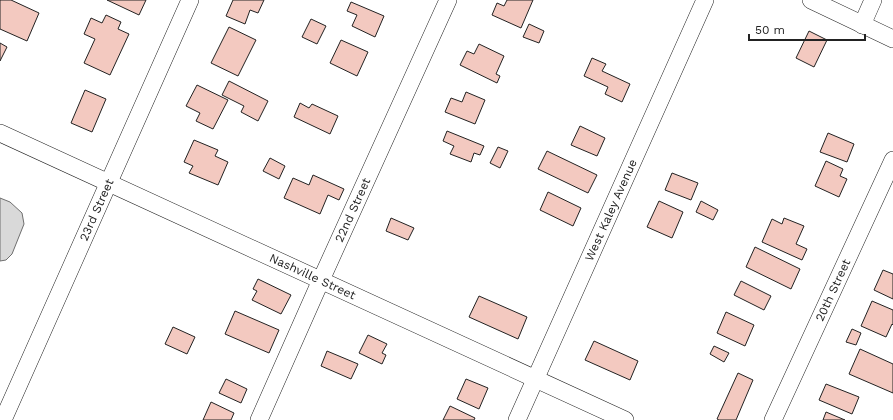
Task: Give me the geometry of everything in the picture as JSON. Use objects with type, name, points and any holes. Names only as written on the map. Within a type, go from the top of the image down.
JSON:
[{"type":"street","name":"23rd Street","points":[[3,420],[190,0]]},
{"type":"street","name":"22nd Street","points":[[259,420],[448,0]]},
{"type":"street","name":"West Kaley Avenue","points":[[517,420],[705,0]]},
{"type":"street","points":[[811,0],[893,39]]},
{"type":"street","points":[[862,25],[873,0]]},
{"type":"street","name":"Nashville Street","points":[[0,133],[625,420]]},
{"type":"street","name":"20th Street","points":[[773,420],[893,160]]},
{"type":"shaded area","points":[[0,198],[10,202],[22,213],[24,224],[12,254],[6,260],[0,261]]},
{"type":"building","points":[[0,0],[11,0],[39,13],[27,41],[0,29]]},
{"type":"building","points":[[107,0],[146,0],[139,15]]},
{"type":"building","points":[[233,0],[264,0],[258,13],[250,10],[245,24],[226,16]]},
{"type":"building","points":[[507,0],[533,0],[521,28],[492,15],[497,3],[504,6]]},
{"type":"building","points":[[351,2],[384,16],[375,37],[352,26],[357,15],[347,11]]},
{"type":"building","points":[[106,15],[121,22],[118,29],[129,34],[110,75],[84,63],[95,39],[84,34],[91,18],[102,23]]},
{"type":"building","points":[[311,19],[326,26],[317,44],[302,37]]},
{"type":"building","points":[[529,24],[544,31],[539,43],[523,37]]},
{"type":"building","points":[[229,27],[256,40],[238,76],[211,63]]},
{"type":"building","points":[[809,31],[827,40],[814,67],[796,58]]},
{"type":"building","points":[[341,40],[368,52],[357,76],[330,63]]},
{"type":"building","points":[[0,43],[7,47],[0,61]]},
{"type":"building","points":[[479,44],[504,56],[496,74],[500,76],[497,83],[460,65],[467,51],[474,54]]},
{"type":"building","points":[[592,58],[606,64],[602,71],[630,84],[622,102],[605,94],[608,87],[584,76]]},
{"type":"building","points":[[229,81],[268,101],[258,121],[241,112],[244,106],[222,95]]},
{"type":"building","points":[[197,85],[228,100],[213,129],[196,121],[200,113],[186,106]]},
{"type":"building","points":[[85,90],[106,99],[92,132],[71,123]]},
{"type":"building","points":[[466,92],[485,100],[475,124],[445,112],[451,98],[462,102]]},
{"type":"building","points":[[300,103],[309,108],[312,104],[338,116],[330,134],[294,117]]},
{"type":"building","points":[[580,126],[605,138],[597,156],[571,145]]},
{"type":"building","points":[[447,131],[484,146],[480,155],[474,153],[471,162],[450,154],[454,146],[443,141]]},
{"type":"building","points":[[828,133],[854,144],[847,162],[820,152]]},
{"type":"building","points":[[194,140],[218,150],[215,156],[228,162],[218,185],[189,173],[193,166],[184,162]]},
{"type":"building","points":[[498,147],[508,151],[500,168],[490,163]]},
{"type":"building","points":[[547,151],[597,175],[588,193],[538,169]]},
{"type":"building","points":[[270,158],[285,166],[279,179],[263,171]]},
{"type":"building","points":[[826,161],[843,169],[840,176],[847,179],[839,197],[815,186]]},
{"type":"building","points":[[672,173],[698,183],[691,200],[665,190]]},
{"type":"building","points":[[313,175],[344,189],[339,200],[328,195],[320,214],[284,198],[293,178],[309,185]]},
{"type":"building","points":[[548,192],[581,208],[573,226],[540,210]]},
{"type":"building","points":[[659,201],[683,212],[672,238],[647,227]]},
{"type":"building","points":[[701,201],[718,210],[713,220],[696,212]]},
{"type":"building","points":[[391,218],[414,228],[408,240],[386,231]]},
{"type":"building","points":[[784,218],[804,226],[796,244],[807,249],[802,260],[762,242],[772,219],[782,224]]},
{"type":"building","points":[[755,247],[800,269],[791,289],[746,267]]},
{"type":"building","points":[[883,270],[893,274],[893,299],[874,290]]},
{"type":"building","points":[[258,279],[291,295],[281,314],[252,300],[257,291],[253,289]]},
{"type":"building","points":[[741,281],[771,296],[764,310],[734,295]]},
{"type":"building","points":[[479,296],[527,317],[518,339],[469,317]]},
{"type":"building","points":[[872,301],[893,310],[893,325],[892,324],[886,337],[861,326]]},
{"type":"building","points":[[235,311],[279,330],[269,353],[225,334]]},
{"type":"building","points":[[726,312],[754,325],[745,346],[717,333]]},
{"type":"building","points":[[173,327],[195,337],[187,354],[165,344]]},
{"type":"building","points":[[852,329],[861,333],[856,345],[846,342]]},
{"type":"building","points":[[368,335],[387,344],[382,353],[386,355],[382,364],[359,353]]},
{"type":"building","points":[[594,341],[638,361],[630,380],[585,360]]},
{"type":"building","points":[[714,346],[729,353],[724,362],[710,354]]},
{"type":"building","points":[[860,349],[893,364],[893,393],[849,374]]},
{"type":"building","points":[[327,351],[358,364],[351,379],[321,366]]},
{"type":"building","points":[[738,373],[753,380],[736,420],[719,420],[717,419]]},
{"type":"building","points":[[226,379],[247,389],[241,403],[219,393]]},
{"type":"building","points":[[466,379],[488,388],[479,409],[457,399]]},
{"type":"building","points":[[826,384],[859,397],[852,414],[819,400]]},
{"type":"building","points":[[211,402],[234,413],[231,420],[203,420]]},
{"type":"building","points":[[450,406],[475,418],[474,420],[443,420]]},
{"type":"building","points":[[826,412],[845,420],[823,420]]}]
